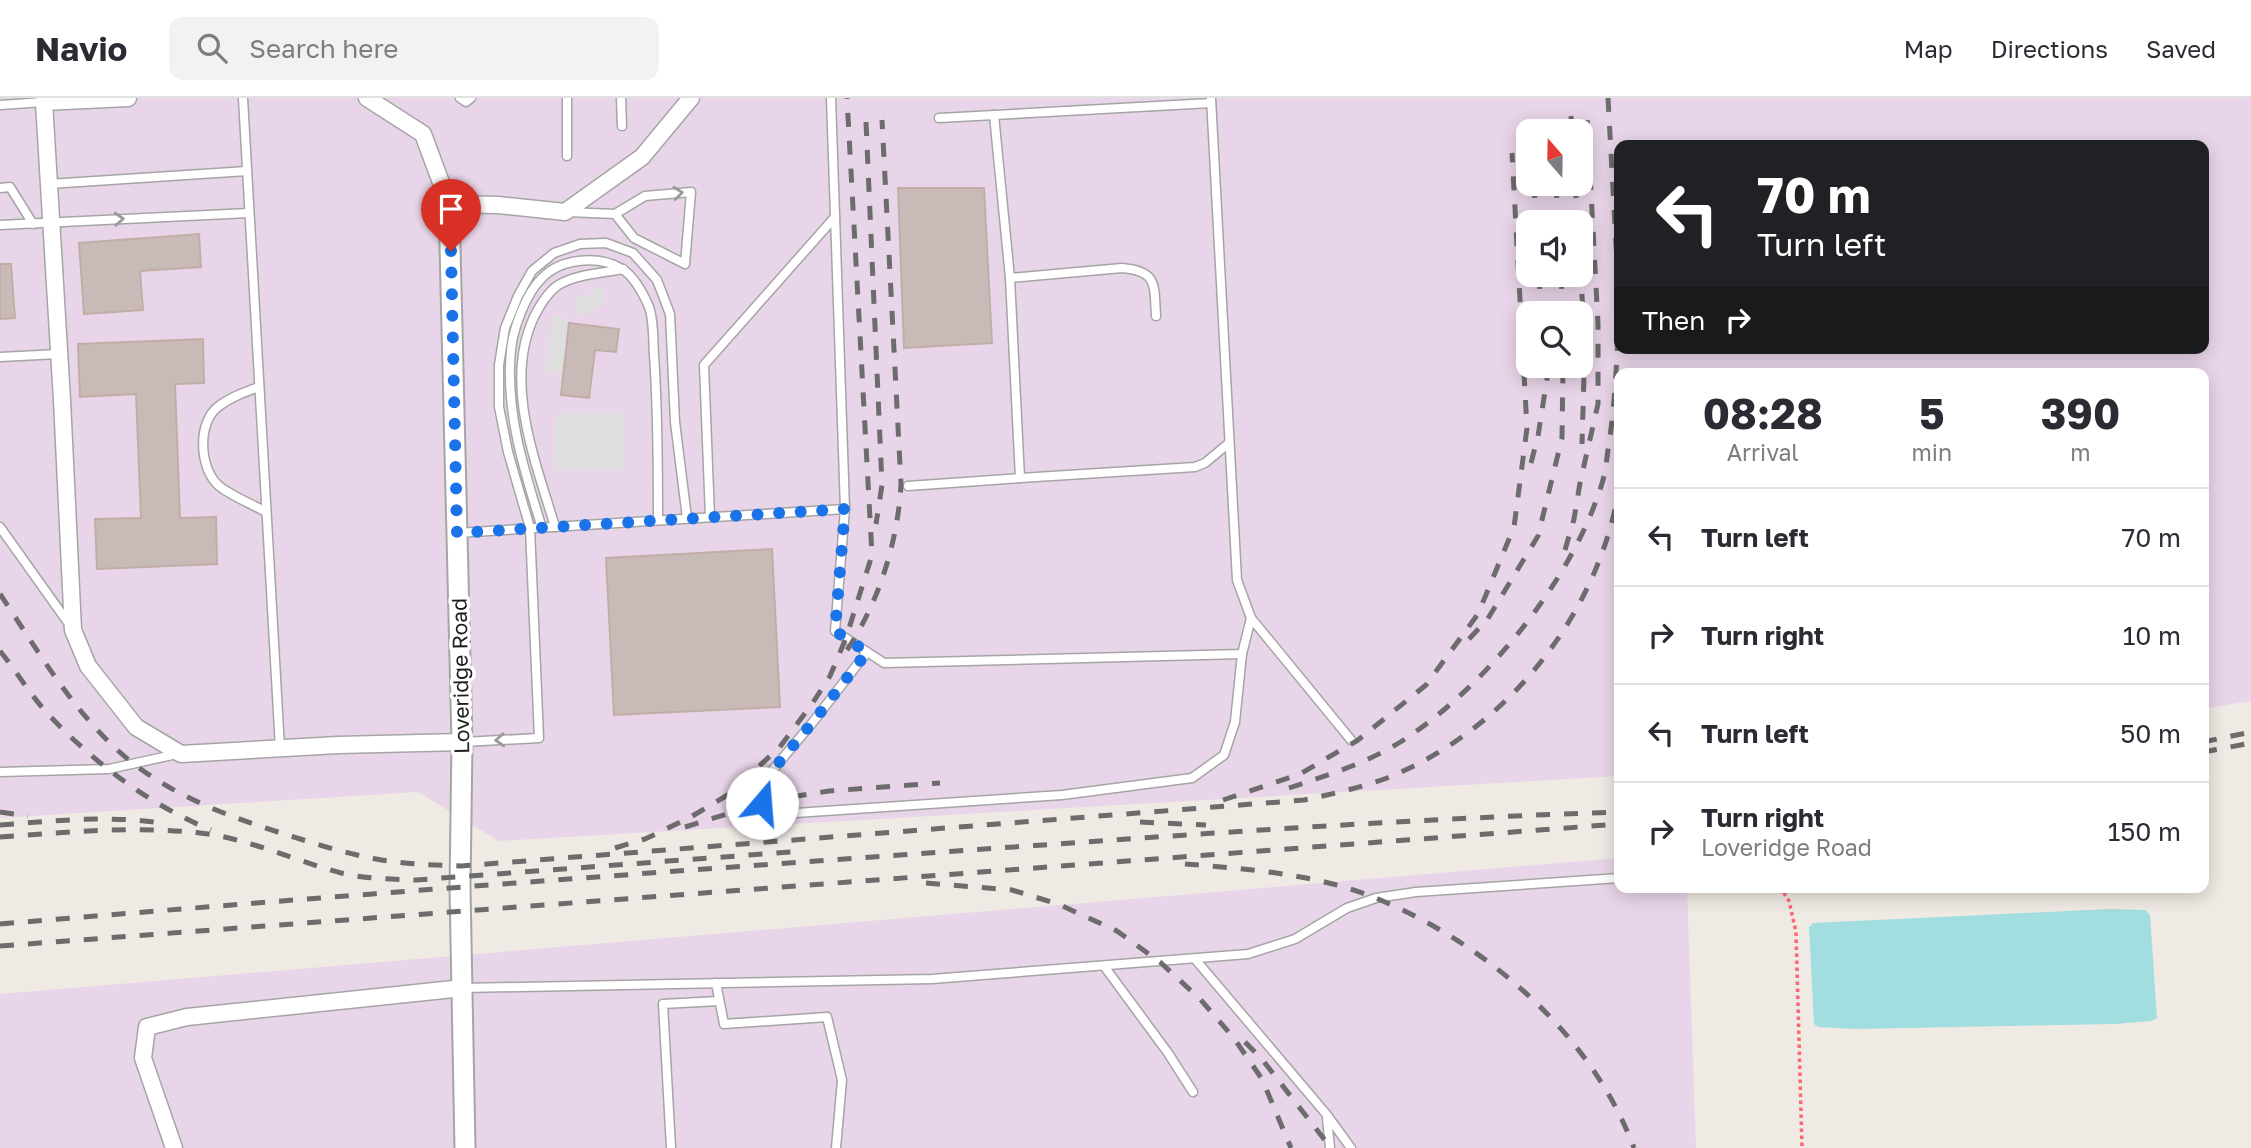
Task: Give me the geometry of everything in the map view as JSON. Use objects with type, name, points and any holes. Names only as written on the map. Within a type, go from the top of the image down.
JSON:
[{"type":"street","points":[[128,98],[44,102],[73,630],[88,666],[136,727],[181,754],[462,742]]},
{"type":"street","points":[[367,98],[423,134],[449,204],[498,205],[565,212],[642,157],[690,98]]},
{"type":"street","name":"Loveridge Road","points":[[449,204],[462,742],[460,888],[465,1148]]},
{"type":"street","points":[[174,1148],[143,1058],[147,1027],[187,1017],[463,988]]},
{"type":"lane","points":[[243,98],[280,748]]},
{"type":"lane","points":[[460,98],[466,102],[471,98]]},
{"type":"lane","points":[[566,156],[567,98]]},
{"type":"lane","points":[[621,98],[622,126]]},
{"type":"lane","points":[[831,98],[845,509],[835,631],[884,663],[1242,654]]},
{"type":"lane","points":[[939,118],[1211,101],[1237,580],[1251,618],[1351,740]]},
{"type":"lane","points":[[0,104],[44,102]]},
{"type":"lane","points":[[994,116],[1010,278],[1020,478]]},
{"type":"lane","points":[[49,184],[247,171]]},
{"type":"lane","points":[[0,188],[10,187],[33,224]]},
{"type":"lane","points":[[565,212],[615,214],[645,196],[691,192],[684,264],[634,238],[615,214]]},
{"type":"lane","points":[[0,225],[249,213]]},
{"type":"lane","points":[[710,517],[704,365],[835,217]]},
{"type":"lane","points":[[462,742],[539,738],[530,528],[508,452],[499,407],[499,365],[505,328],[518,296],[532,271],[554,253],[580,244],[606,243],[633,253],[657,280],[670,314],[675,422],[687,518]]},
{"type":"lane","points":[[542,528],[513,422],[509,382],[511,348],[517,322],[542,277],[563,265],[582,260],[606,262],[623,270],[639,286],[650,311],[658,401],[658,520]]},
{"type":"lane","points":[[1010,278],[1122,268],[1139,269],[1148,275],[1154,286],[1156,316]]},
{"type":"lane","points":[[555,527],[524,414],[520,375],[526,334],[541,302],[559,284],[623,270]]},
{"type":"lane","points":[[0,357],[59,354]]},
{"type":"lane","points":[[259,387],[216,407],[203,432],[205,465],[218,485],[266,512]]},
{"type":"lane","points":[[908,486],[1195,467],[1205,463],[1229,443]]},
{"type":"lane","points":[[457,533],[845,509]]},
{"type":"lane","points":[[0,527],[73,630]]},
{"type":"lane","points":[[867,652],[766,778],[762,803],[766,815],[1062,795],[1192,779],[1224,755],[1234,722],[1242,654],[1251,618]]},
{"type":"lane","points":[[0,772],[109,769],[181,754]]},
{"type":"lane","points":[[463,988],[932,979],[1248,954],[1295,939],[1347,908],[1376,898],[1416,892],[1614,878]]},
{"type":"lane","points":[[1195,959],[1327,1115],[1351,1148]]},
{"type":"lane","points":[[1104,966],[1193,1092]]},
{"type":"lane","points":[[716,983],[724,1024],[827,1017],[842,1080],[836,1148]]},
{"type":"lane","points":[[671,1148],[663,1004],[719,1001]]},
{"type":"lane","points":[[1327,1115],[1330,1148]]},
{"type":"path","points":[[1784,893],[1789,901],[1796,932],[1802,1148]]},
{"type":"shaded area","points":[[0,98],[2251,98],[2251,701],[2209,708],[2209,368],[1614,368],[1614,776],[499,841],[418,792],[0,818]]},
{"type":"shaded area","points":[[607,284],[603,289],[605,303],[580,316],[572,302]]},
{"type":"shaded area","points":[[553,316],[566,318],[569,323],[563,374],[545,372]]},
{"type":"shaded area","points":[[556,413],[624,413],[624,469],[555,469]]},
{"type":"shaded area","points":[[1614,858],[1614,893],[1687,893],[1696,1148],[0,1148],[0,994]]},
{"type":"water","points":[[2111,909],[2145,910],[2150,915],[2157,1018],[2151,1021],[1856,1029],[1818,1027],[1814,1024],[1809,927],[1813,923]]},
{"type":"building","points":[[898,188],[984,188],[992,343],[904,348]]},
{"type":"building","points":[[199,234],[201,267],[140,271],[143,310],[84,314],[79,243]]},
{"type":"building","points":[[0,264],[11,264],[15,318],[0,319]]},
{"type":"building","points":[[569,323],[619,329],[616,352],[595,350],[589,398],[561,395]]},
{"type":"building","points":[[203,339],[204,383],[175,384],[180,518],[216,517],[217,564],[97,569],[95,519],[141,518],[136,394],[80,397],[78,344]]},
{"type":"building","points":[[772,549],[780,707],[614,715],[606,558]]},
{"type":"railway","points":[[615,848],[645,839],[726,796],[779,748],[830,676],[846,638],[872,555],[847,98]]},
{"type":"railway","points":[[1608,98],[1614,207]]},
{"type":"railway","points":[[1565,550],[1598,404],[1598,324],[1587,117]]},
{"type":"railway","points":[[847,650],[869,612],[885,570],[896,527],[901,484],[882,120]]},
{"type":"railway","points":[[866,122],[882,485],[876,524]]},
{"type":"railway","points":[[1223,800],[1300,774],[1358,740],[1426,685],[1478,614],[1514,527],[1527,428],[1512,153]]},
{"type":"railway","points":[[1535,196],[1535,210]]},
{"type":"railway","points":[[1557,196],[1557,210]]},
{"type":"railway","points":[[1576,196],[1577,210]]},
{"type":"railway","points":[[1540,287],[1540,301]]},
{"type":"railway","points":[[1562,287],[1562,301]]},
{"type":"railway","points":[[1581,287],[1585,341],[1582,444]]},
{"type":"railway","points":[[1616,368],[1617,354]]},
{"type":"railway","points":[[1531,463],[1547,378]]},
{"type":"railway","points":[[1469,639],[1487,620],[1538,536],[1562,438],[1563,378]]},
{"type":"railway","points":[[1289,788],[1347,768],[1402,741],[1465,691],[1524,627],[1572,554],[1590,517],[1603,480],[1614,398]]},
{"type":"railway","points":[[0,594],[50,669],[91,723],[125,757],[165,785],[231,816],[339,850],[397,862],[461,866],[1304,800],[1377,782],[1431,757],[1471,730],[1507,699],[1540,663],[1568,624],[1590,581],[1608,537],[1614,511]]},
{"type":"railway","points":[[0,651],[42,708],[85,750],[145,795],[211,830]]},
{"type":"railway","points":[[2209,741],[2251,732]]},
{"type":"railway","points":[[2209,751],[2251,743]]},
{"type":"railway","points":[[685,827],[772,800],[829,791],[940,783]]},
{"type":"railway","points":[[0,812],[28,816]]},
{"type":"railway","points":[[0,924],[554,880],[1161,837],[1614,812]]},
{"type":"railway","points":[[0,825],[100,819],[161,823]]},
{"type":"railway","points":[[1140,822],[1206,825]]},
{"type":"railway","points":[[0,946],[1614,824]]},
{"type":"railway","points":[[0,837],[104,830],[182,831],[242,841],[350,875],[416,880],[803,851]]},
{"type":"railway","points":[[1185,864],[1258,871],[1332,884],[1378,899],[1419,918],[1458,941],[1496,968],[1531,998],[1563,1031],[1592,1068],[1615,1107],[1634,1148]]},
{"type":"railway","points":[[926,883],[1012,890],[1058,904],[1117,931],[1160,962],[1200,999],[1233,1037],[1262,1079],[1291,1148]]},
{"type":"railway","points":[[1245,1042],[1261,1058],[1331,1148]]},
{"type":"route","points":[[451,251],[457,533],[845,509],[835,631],[867,652],[766,778],[762,803]]}]
